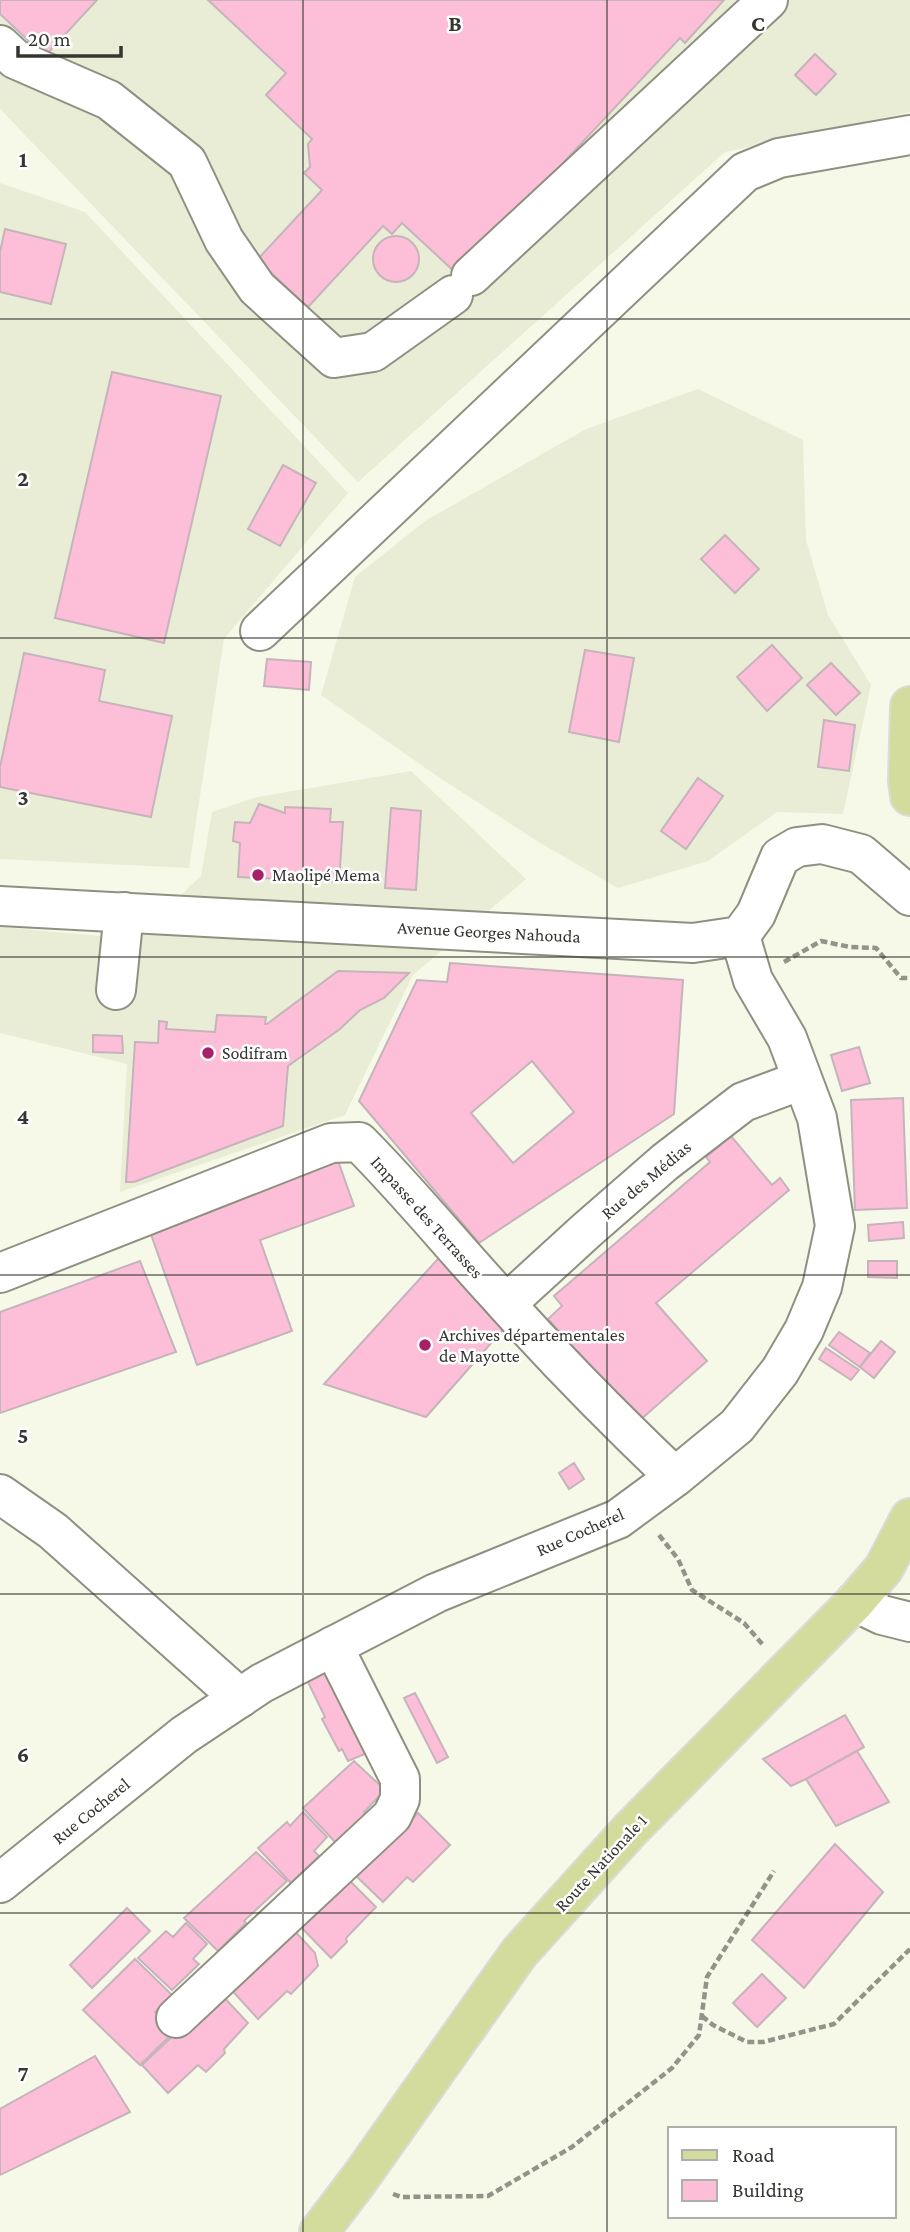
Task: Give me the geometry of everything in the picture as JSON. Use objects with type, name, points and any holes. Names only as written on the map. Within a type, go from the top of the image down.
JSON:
[{"type":"main road","points":[[910,706],[910,796]]},
{"type":"main road","name":"Route Nationale 1","points":[[319,2232],[519,1953],[631,1830],[855,1602],[884,1567],[910,1518]]},
{"type":"street","points":[[0,45],[15,59],[108,100],[187,162],[224,240],[257,288],[334,358],[373,352],[462,286],[768,0]]},
{"type":"street","points":[[260,631],[745,172],[779,159],[910,135]]},
{"type":"street","points":[[740,936],[756,914],[780,857],[797,848],[822,844],[861,854],[910,896]]},
{"type":"street","name":"Avenue Georges Nahouda","points":[[0,905],[693,943],[740,936]]},
{"type":"street","points":[[116,990],[124,912]]},
{"type":"street","name":"Rue Cocherel","points":[[0,1883],[184,1735],[262,1683],[436,1593],[618,1519],[737,1426],[780,1371],[804,1330],[822,1287],[835,1226],[817,1118],[787,1038],[752,980],[740,936]]},
{"type":"street","name":"Rue des Médias","points":[[506,1304],[665,1162],[744,1102],[802,1080]]},
{"type":"street","name":"Impasse des Terrasses","points":[[0,1273],[331,1143],[359,1142],[383,1165],[506,1304],[623,1427],[675,1477]]},
{"type":"street","points":[[0,1494],[52,1531],[240,1698]]},
{"type":"street","points":[[855,1602],[882,1615],[910,1622]]},
{"type":"street","points":[[176,2018],[392,1816],[400,1799],[400,1779],[332,1646]]},
{"type":"path","points":[[752,980],[821,941],[850,947],[876,948],[901,978],[910,978]]},
{"type":"path","points":[[640,1503],[663,1542],[678,1559],[692,1590],[744,1623],[786,1672]]},
{"type":"path","points":[[360,2178],[401,2197],[488,2196],[572,2147],[672,2068],[699,2035],[707,1977],[774,1871]]},
{"type":"path","points":[[702,2016],[713,2025],[747,2042],[764,2042],[834,2024],[910,1949]]},
{"type":"shaded area","points":[[0,0],[910,0],[910,112],[725,152],[358,482],[0,109]]},
{"type":"shaded area","points":[[0,183],[85,212],[348,493],[224,639],[189,868],[0,859]]},
{"type":"shaded area","points":[[698,389],[803,440],[806,540],[828,615],[871,685],[843,814],[777,812],[708,861],[618,888],[540,843],[434,774],[321,695],[355,577],[425,521],[586,429]]},
{"type":"shaded area","points":[[411,771],[526,879],[413,975],[345,1115],[120,1192],[127,1064],[0,1033],[0,927],[134,939],[201,876],[212,812],[257,797]]},
{"type":"building","points":[[0,0],[97,0],[45,56],[0,14]]},
{"type":"building","points":[[208,0],[724,0],[685,43],[680,38],[458,275],[402,223],[392,234],[383,226],[308,307],[257,260],[322,190],[304,173],[310,167],[308,144],[312,139],[266,95],[286,73]]},
{"type":"building","points":[[815,54],[836,74],[816,95],[795,75]]},
{"type":"building","points":[[5,229],[66,244],[51,304],[0,292],[0,252]]},
{"type":"building","points":[[396,236],[412,243],[419,259],[412,275],[396,282],[380,275],[373,259],[380,243]]},
{"type":"building","points":[[112,372],[221,396],[164,643],[55,618]]},
{"type":"building","points":[[283,465],[316,483],[280,546],[248,529]]},
{"type":"building","points":[[725,535],[759,569],[735,593],[701,559]]},
{"type":"building","points":[[772,645],[802,678],[767,711],[737,677]]},
{"type":"building","points":[[585,650],[634,658],[619,742],[569,732]]},
{"type":"building","points":[[24,653],[105,670],[99,701],[172,716],[151,817],[0,787],[0,767]]},
{"type":"building","points":[[267,659],[311,662],[309,690],[264,686]]},
{"type":"building","points":[[831,663],[860,693],[836,715],[807,685]]},
{"type":"building","points":[[824,720],[855,725],[849,771],[818,767]]},
{"type":"building","points":[[698,778],[723,796],[686,849],[661,831]]},
{"type":"building","points":[[259,804],[285,813],[285,807],[331,809],[330,822],[343,822],[339,882],[238,877],[240,843],[233,841],[235,822],[250,823]]},
{"type":"building","points":[[391,808],[421,811],[416,890],[385,888]]},
{"type":"building","points":[[450,963],[683,980],[674,1114],[479,1243],[359,1101],[417,980],[447,982]],"holes":[[[532,1061],[574,1112],[513,1163],[471,1113]]]},
{"type":"building","points":[[338,971],[409,973],[384,998],[360,1010],[340,1029],[288,1066],[283,1126],[134,1182],[126,1182],[135,1042],[158,1043],[159,1021],[167,1022],[166,1029],[215,1032],[217,1015],[266,1017],[267,1024]]},
{"type":"building","points":[[93,1035],[122,1036],[123,1053],[93,1052]]},
{"type":"building","points":[[859,1047],[870,1083],[842,1091],[831,1055]]},
{"type":"building","points":[[903,1098],[907,1208],[855,1210],[851,1100]]},
{"type":"building","points":[[731,1136],[772,1185],[780,1178],[789,1190],[656,1303],[707,1361],[639,1421],[548,1319],[562,1306],[554,1296],[710,1162],[706,1157]]},
{"type":"building","points":[[336,1155],[354,1206],[260,1240],[292,1331],[197,1365],[147,1223]]},
{"type":"building","points":[[903,1222],[904,1238],[869,1241],[868,1225]]},
{"type":"building","points":[[447,1249],[508,1324],[426,1417],[324,1384]]},
{"type":"building","points":[[140,1261],[176,1352],[0,1413],[0,1312]]},
{"type":"building","points":[[868,1261],[897,1261],[897,1278],[868,1277]]},
{"type":"building","points":[[839,1332],[870,1353],[860,1367],[829,1345]]},
{"type":"building","points":[[881,1341],[895,1352],[874,1378],[860,1367]]},
{"type":"building","points":[[826,1348],[859,1370],[851,1380],[819,1359]]},
{"type":"building","points":[[574,1463],[584,1479],[569,1489],[559,1473]]},
{"type":"building","points":[[337,1666],[377,1749],[348,1761],[342,1749],[339,1751],[322,1719],[325,1717],[307,1680]]},
{"type":"building","points":[[415,1693],[448,1757],[437,1763],[404,1698]]},
{"type":"building","points":[[845,1715],[864,1747],[806,1779],[791,1786],[763,1759]]},
{"type":"building","points":[[857,1751],[889,1802],[836,1826],[806,1779]]},
{"type":"building","points":[[354,1761],[385,1790],[364,1812],[366,1815],[337,1844],[303,1808]]},
{"type":"building","points":[[303,1812],[327,1837],[314,1851],[319,1856],[291,1883],[258,1848],[287,1822],[290,1826]]},
{"type":"building","points":[[418,1813],[450,1845],[413,1882],[407,1877],[383,1902],[353,1873]]},
{"type":"building","points":[[835,1844],[883,1892],[804,1988],[752,1940]]},
{"type":"building","points":[[256,1852],[287,1881],[244,1921],[246,1923],[218,1951],[184,1918]]},
{"type":"building","points":[[346,1877],[376,1907],[331,1958],[296,1922]]},
{"type":"building","points":[[127,1908],[150,1931],[92,1988],[70,1965]]},
{"type":"building","points":[[186,1923],[207,1944],[193,1959],[199,1964],[172,1990],[138,1958],[166,1931],[173,1937]]},
{"type":"building","points":[[291,1927],[315,1953],[318,1966],[291,1994],[287,1991],[258,2019],[227,1985]]},
{"type":"building","points":[[135,1959],[173,1996],[155,2012],[174,2032],[140,2065],[83,2010]]},
{"type":"building","points":[[762,1974],[786,1998],[757,2027],[733,2003]]},
{"type":"building","points":[[219,1992],[248,2023],[206,2072],[198,2065],[168,2093],[142,2065]]},
{"type":"building","points":[[95,2056],[130,2112],[0,2175],[0,2109]]},
{"type":"place","name":"Maolipé Mema","points":[[258,875]]},
{"type":"place","name":"Sodifram","points":[[208,1053]]},
{"type":"place","name":"Archives départementales de Mayotte","points":[[425,1345]]}]
